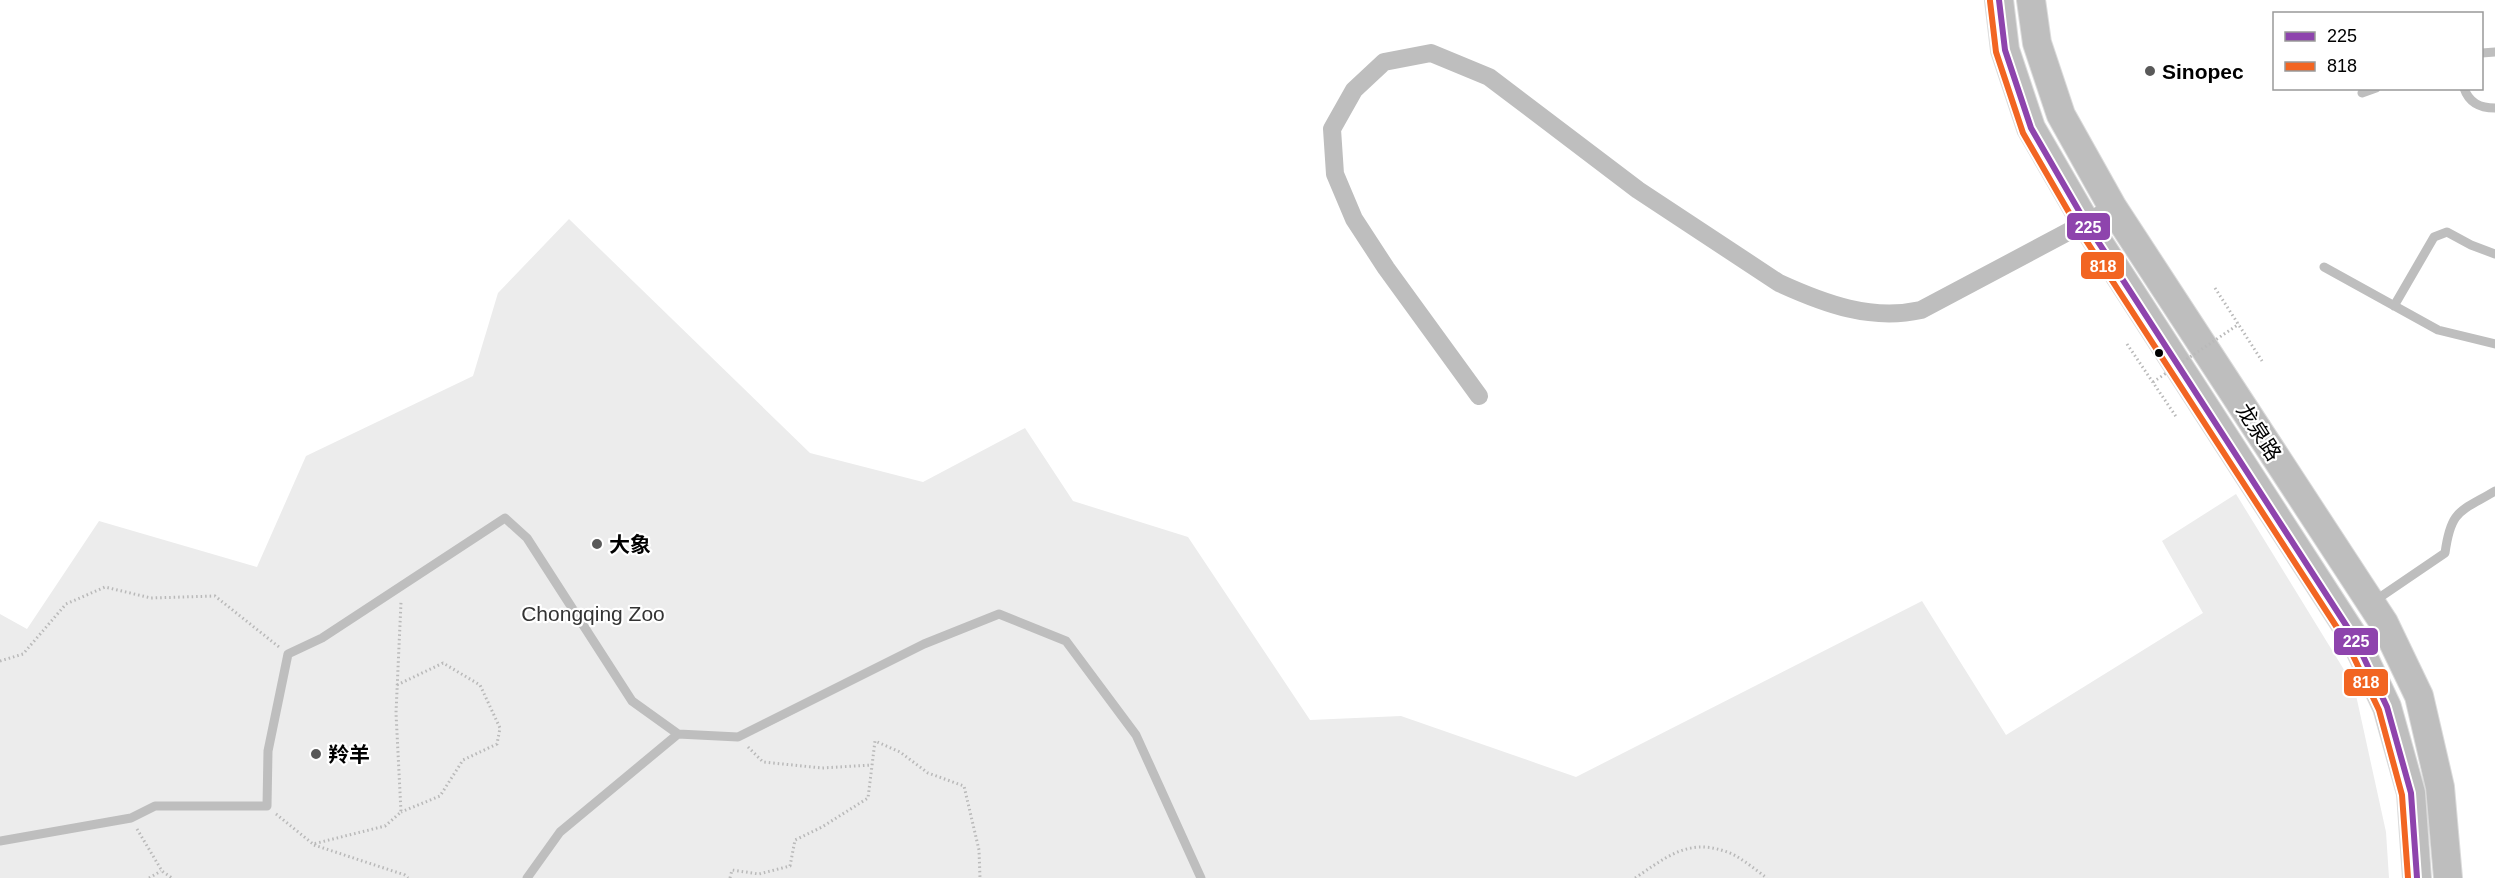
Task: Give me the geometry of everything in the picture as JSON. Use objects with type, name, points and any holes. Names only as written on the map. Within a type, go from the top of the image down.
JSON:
[{"type":"main road","name":"龙泉路","points":[[1999,0],[2005,50],[2031,128],[2086,223],[2355,639],[2387,707],[2411,793],[2417,878]]},
{"type":"main road","name":"龙泉路","points":[[2031,0],[2037,43],[2061,115],[2113,208],[2384,623],[2419,696],[2440,787],[2448,878]]},
{"type":"street","points":[[1479,396],[1386,268],[1354,219],[1335,174],[1332,129],[1354,90],[1384,62],[1431,53],[1488,77],[1638,190],[1779,284],[1805,295],[1856,310],[1898,315],[1921,310],[2113,208]]},
{"type":"lane","points":[[2362,93],[2370,90]]},
{"type":"lane","points":[[2465,90],[2471,101],[2478,105],[2495,108]]},
{"type":"lane","points":[[2394,306],[2433,237],[2448,232],[2471,245],[2495,254]]},
{"type":"lane","points":[[2324,267],[2438,330],[2495,344]]},
{"type":"lane","points":[[2371,603],[2445,553],[2449,527],[2458,513],[2495,491]]},
{"type":"lane","points":[[0,841],[130,818],[155,806],[267,806],[268,751],[288,654],[322,638],[505,518],[527,538],[632,701],[678,734],[738,737],[924,644],[999,614],[1066,641],[1136,735],[1201,878]]},
{"type":"lane","points":[[527,878],[560,832],[678,734]]},
{"type":"path","points":[[2215,288],[2262,361]]},
{"type":"path","points":[[2153,382],[2239,324]]},
{"type":"path","points":[[2127,344],[2177,418]]},
{"type":"path","points":[[401,812],[396,713],[402,586]]},
{"type":"path","points":[[0,661],[23,654],[66,604],[105,587],[151,598],[215,596],[288,654]]},
{"type":"path","points":[[313,844],[385,826],[401,812],[440,796],[463,760],[497,744],[500,728],[480,685],[443,663],[397,686]]},
{"type":"path","points":[[738,737],[763,762],[822,768],[872,765]]},
{"type":"path","points":[[730,878],[732,870],[759,874],[790,866],[795,840],[822,827],[868,798],[875,741],[900,752],[928,773],[964,786],[979,850],[980,878]]},
{"type":"path","points":[[267,806],[313,844],[405,874],[408,878]]},
{"type":"path","points":[[130,818],[162,871],[172,878]]},
{"type":"path","points":[[1635,878],[1674,853],[1698,845],[1725,851],[1767,878]]},
{"type":"path","points":[[149,878],[162,871]]},
{"type":"green space","name":"Chongqing Zoo","points":[[569,219],[810,453],[923,482],[1025,428],[1073,501],[1188,537],[1310,720],[1401,716],[1576,777],[1922,601],[2006,735],[2203,613],[2162,541],[2236,494],[2354,686],[2386,832],[2389,878],[0,878],[0,614],[27,629],[99,521],[257,567],[306,456],[473,376],[498,293]]},
{"type":"transit line","name":"225","points":[[1999,0],[2005,50],[2031,128],[2086,223],[2355,639],[2387,707],[2411,793],[2417,878]]},
{"type":"transit line","name":"818","points":[[1990,1],[1996,52],[2023,133],[2078,228],[2347,643],[2379,710],[2402,795],[2408,878]]},
{"type":"place","name":"Sinopec","points":[[2150,71]]},
{"type":"place","name":"大象","points":[[597,544]]},
{"type":"place","name":"羚羊","points":[[316,754]]}]
